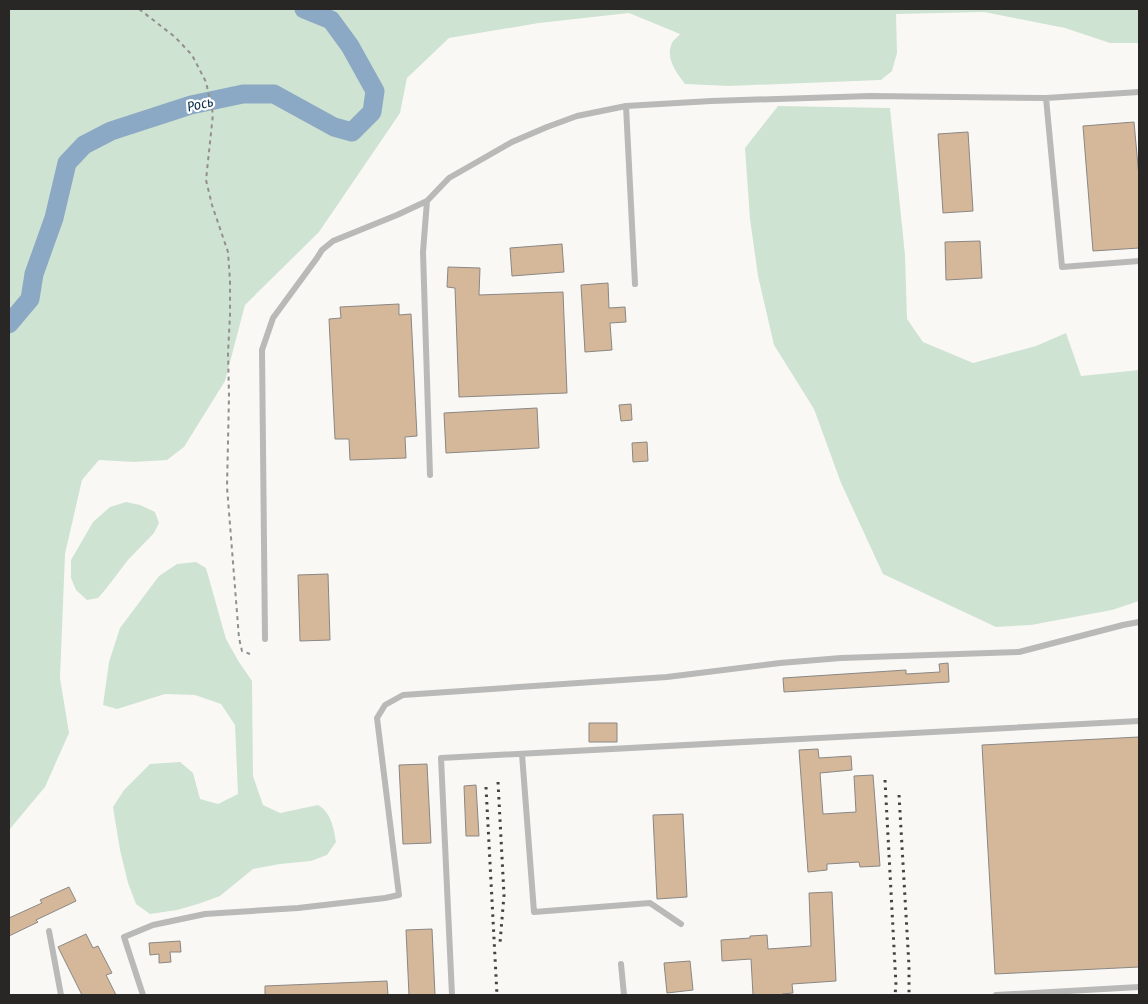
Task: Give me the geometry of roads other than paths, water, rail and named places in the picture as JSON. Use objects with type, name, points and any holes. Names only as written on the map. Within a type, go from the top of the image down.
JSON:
[{"type":"lane","points":[[265,639],[262,350],[273,318],[322,250],[332,241],[428,202],[449,178],[512,142],[547,126],[577,116],[626,106],[711,101],[870,96],[1046,98],[1139,92]]},
{"type":"lane","points":[[1046,98],[1062,267],[1139,261]]},
{"type":"lane","points":[[626,106],[635,284]]},
{"type":"lane","points":[[428,202],[423,252],[430,475]]},
{"type":"lane","points":[[143,995],[124,937],[154,925],[205,914],[298,908],[399,895],[377,718],[385,705],[403,695],[668,677],[780,662],[1019,652],[1139,622]]},
{"type":"lane","points":[[452,995],[441,758],[1139,721]]},
{"type":"lane","points":[[522,754],[534,912],[650,903],[682,924]]},
{"type":"lane","points":[[50,931],[61,995]]},
{"type":"lane","points":[[621,964],[624,995]]},
{"type":"lane","points":[[996,995],[1139,987]]},
{"type":"waterway","name":"Рось","points":[[9,324],[30,299],[34,274],[54,218],[67,163],[84,145],[111,131],[191,105],[243,94],[274,94],[334,127],[352,132],[372,112],[375,91],[350,46],[331,20],[304,9]]},
{"type":"railway","points":[[885,780],[895,995]]},
{"type":"railway","points":[[498,782],[504,895],[500,943]]},
{"type":"railway","points":[[486,787],[497,995]]},
{"type":"railway","points":[[899,795],[909,995]]}]
